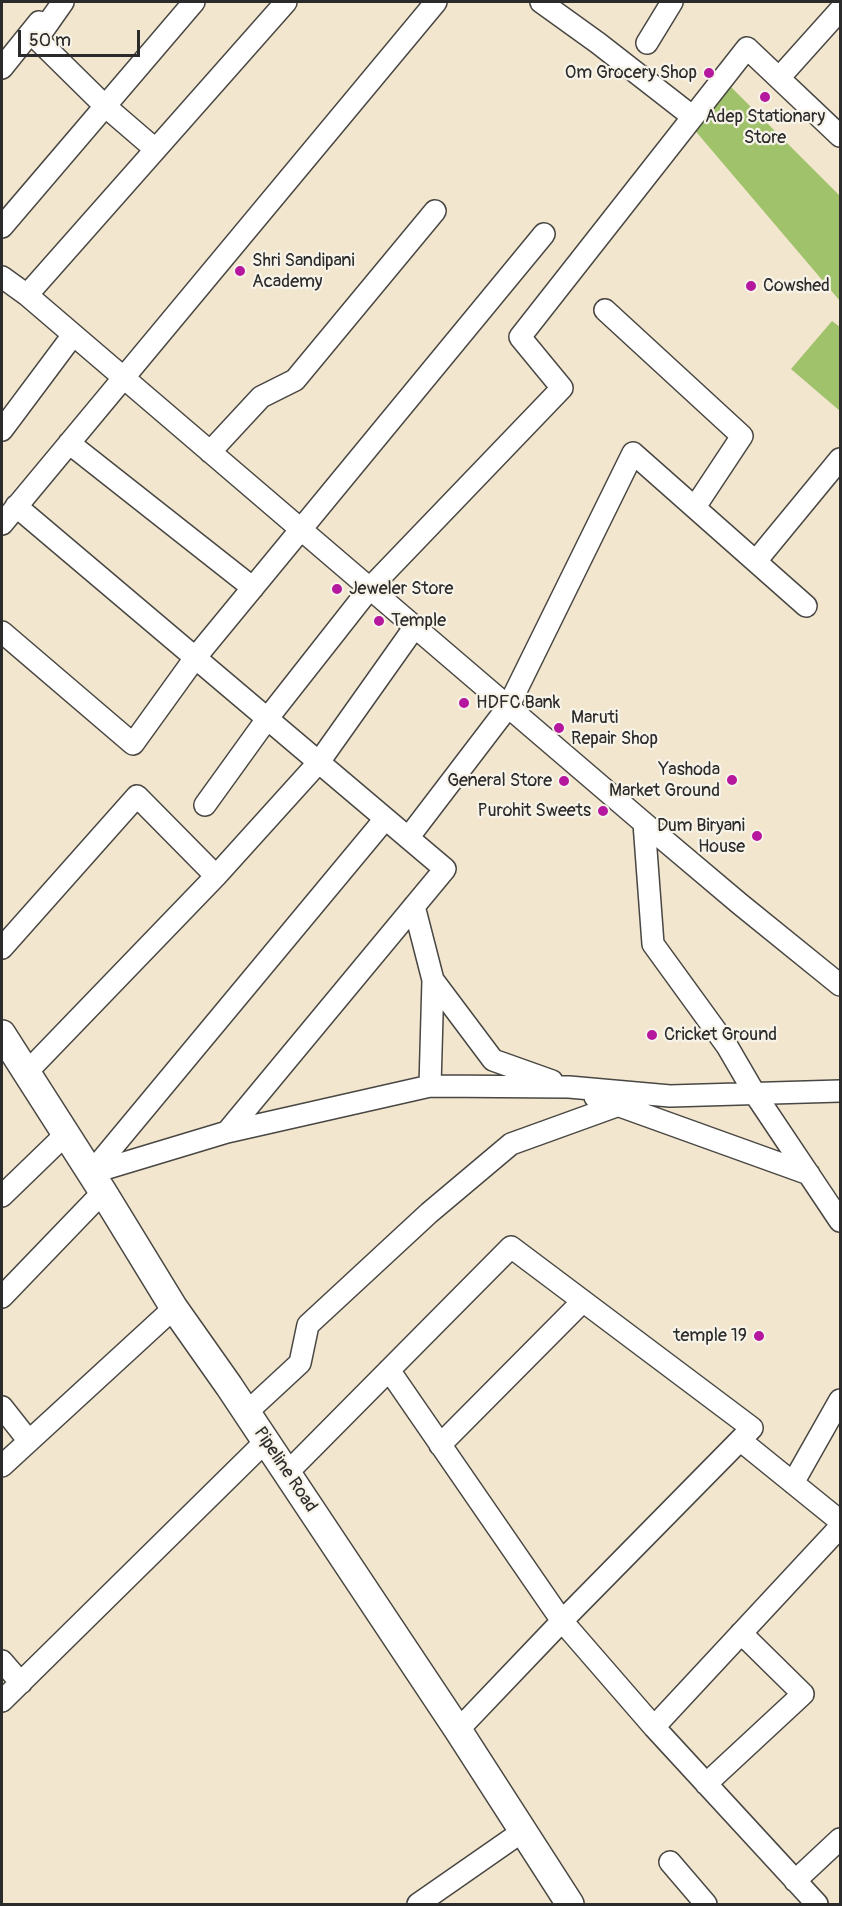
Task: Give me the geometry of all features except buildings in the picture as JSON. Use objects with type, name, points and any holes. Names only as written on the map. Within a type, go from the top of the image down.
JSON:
[{"type":"main road","name":"Pipeline Road","points":[[3,1039],[27,1072],[174,1308],[266,1441],[458,1730],[570,1905]]},
{"type":"street","points":[[2,68],[56,2]]},
{"type":"street","points":[[63,2],[37,39],[105,106],[155,149]]},
{"type":"street","points":[[2,227],[194,2]]},
{"type":"street","points":[[27,295],[286,2]]},
{"type":"street","points":[[2,524],[436,2]]},
{"type":"street","points":[[541,2],[693,117]]},
{"type":"street","points":[[647,43],[672,2]]},
{"type":"street","points":[[779,78],[840,10]]},
{"type":"street","points":[[205,806],[267,719],[370,588],[562,388],[520,337],[747,48],[840,136]]},
{"type":"street","points":[[210,452],[261,397],[295,380],[435,211]]},
{"type":"street","points":[[2,633],[133,744],[195,658],[544,234]]},
{"type":"street","points":[[2,277],[27,295],[644,823],[840,985]]},
{"type":"street","points":[[605,310],[742,436],[695,507]]},
{"type":"street","points":[[2,430],[73,335]]},
{"type":"street","points":[[69,443],[253,588]]},
{"type":"street","points":[[408,838],[508,706],[633,453],[806,606]]},
{"type":"street","points":[[756,561],[840,459]]},
{"type":"street","points":[[16,506],[445,869],[227,1132]]},
{"type":"street","points":[[27,1072],[216,876],[319,762],[414,628]]},
{"type":"street","points":[[2,948],[137,796],[216,876]]},
{"type":"street","points":[[2,1297],[97,1183],[385,819]]},
{"type":"street","points":[[644,823],[653,944],[727,1046],[755,1094],[840,1221]]},
{"type":"street","points":[[414,906],[433,980],[430,1086]]},
{"type":"street","points":[[433,980],[493,1060],[809,1174]]},
{"type":"street","points":[[97,1183],[227,1132],[430,1086],[569,1087],[670,1096],[840,1091]]},
{"type":"street","points":[[246,1413],[300,1363],[308,1325],[429,1213],[512,1144],[619,1106]]},
{"type":"street","points":[[2,1196],[66,1134]]},
{"type":"street","points":[[287,1473],[511,1247],[752,1428],[458,1730]]},
{"type":"street","points":[[440,1445],[583,1301]]},
{"type":"street","points":[[2,1466],[174,1308]]},
{"type":"street","points":[[388,1370],[562,1621],[654,1727],[817,1905]]},
{"type":"street","points":[[793,1483],[840,1400]]},
{"type":"street","points":[[2,1407],[28,1440]]},
{"type":"street","points":[[654,1727],[741,1633],[839,1519],[740,1440]]},
{"type":"street","points":[[2,1701],[266,1441]]},
{"type":"street","points":[[706,1784],[803,1694],[741,1633]]},
{"type":"street","points":[[2,1661],[21,1683]]},
{"type":"street","points":[[418,1905],[523,1831]]},
{"type":"street","points":[[795,1881],[840,1839]]},
{"type":"street","points":[[670,1862],[706,1905]]},
{"type":"green space","points":[[727,83],[840,196],[840,301],[692,127]]},
{"type":"green space","points":[[832,321],[840,327],[840,411],[791,369]]},
{"type":"place","name":"Om Grocery Shop","points":[[709,73]]},
{"type":"place","name":"Adep Stationary Store","points":[[765,97]]},
{"type":"place","name":"Shri Sandipani Academy","points":[[240,271]]},
{"type":"place","name":"Cowshed","points":[[751,286]]},
{"type":"place","name":"Jeweler Store","points":[[337,589]]},
{"type":"place","name":"Temple","points":[[379,621]]},
{"type":"place","name":"HDFC Bank","points":[[464,703]]},
{"type":"place","name":"Maruti Repair Shop","points":[[559,728]]},
{"type":"place","name":"Yashoda Market Ground","points":[[732,780]]},
{"type":"place","name":"General Store","points":[[564,781]]},
{"type":"place","name":"Purohit Sweets","points":[[603,811]]},
{"type":"place","name":"Dum Biryani House","points":[[757,836]]},
{"type":"place","name":"Cricket Ground","points":[[652,1035]]},
{"type":"place","name":"temple 19","points":[[759,1336]]}]
